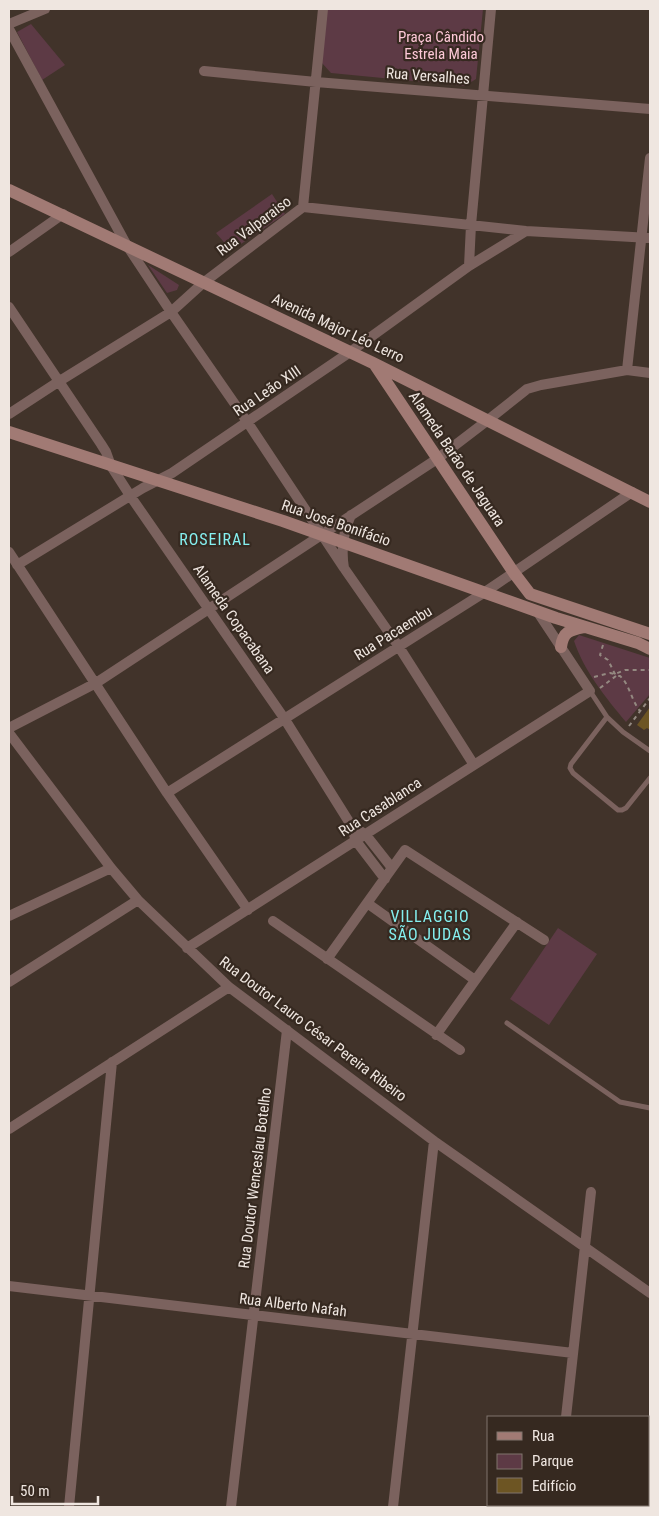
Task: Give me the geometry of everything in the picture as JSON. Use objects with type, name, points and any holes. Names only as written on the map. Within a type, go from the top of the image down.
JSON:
[{"type":"street","points":[[9,24],[45,9]]},
{"type":"street","points":[[303,207],[323,9]]},
{"type":"street","points":[[469,266],[471,225],[491,9]]},
{"type":"street","points":[[9,29],[126,244],[399,647],[474,765]]},
{"type":"street","name":"Rua Versalhes","points":[[204,71],[650,109]]},
{"type":"street","points":[[627,370],[646,238],[650,158]]},
{"type":"street","name":"Avenida Major Léo Lerro","points":[[9,190],[373,362],[650,502]]},
{"type":"street","name":"Rua Valparaiso","points":[[9,414],[171,312],[204,283],[303,207],[526,231],[646,238]]},
{"type":"street","points":[[9,252],[63,214]]},
{"type":"street","name":"Rua Leão XIII","points":[[17,565],[143,488],[159,481],[350,352],[469,266],[526,231]]},
{"type":"street","name":"Alameda Copacabana","points":[[9,308],[104,448],[111,466],[131,497],[284,718],[351,825],[356,841]]},
{"type":"street","name":"Alameda Barão de Jaguara","points":[[373,362],[514,573]]},
{"type":"street","points":[[9,728],[96,683],[437,459],[527,389],[541,384],[627,370],[650,373]]},
{"type":"street","name":"Rua José Bonifácio","points":[[9,432],[321,534],[537,611],[638,643],[650,649]]},
{"type":"street","name":"Rua Pacaembu","points":[[167,793],[485,592],[632,492]]},
{"type":"street","points":[[344,568],[342,557],[343,542],[351,515]]},
{"type":"street","points":[[9,552],[167,793],[248,910]]},
{"type":"street","points":[[514,573],[530,594],[650,634]]},
{"type":"street","points":[[537,611],[561,647],[594,690]]},
{"type":"street","points":[[561,647],[562,638],[566,634],[570,631],[587,627]]},
{"type":"street","name":"Rua Casablanca","points":[[187,948],[594,690]]},
{"type":"street","name":"Rua Doutor Lauro César Pereira Ribeiro","points":[[9,733],[111,868],[138,900],[229,987],[434,1141],[650,1293]]},
{"type":"street","name":"Alameda Copacabana","points":[[351,825],[366,835],[392,868]]},
{"type":"street","points":[[356,841],[385,878]]},
{"type":"street","points":[[327,959],[405,850],[544,940]]},
{"type":"street","points":[[9,916],[111,868]]},
{"type":"street","points":[[9,982],[138,900]]},
{"type":"street","points":[[368,903],[475,980]]},
{"type":"street","points":[[273,921],[460,1050]]},
{"type":"street","points":[[436,1035],[517,922]]},
{"type":"street","points":[[9,1127],[229,987]]},
{"type":"street","name":"Rua Doutor Wenceslau Botelho","points":[[231,1507],[287,1030]]},
{"type":"street","points":[[69,1507],[112,1062]]},
{"type":"street","points":[[393,1507],[434,1141]]},
{"type":"street","points":[[566,1416],[591,1192]]},
{"type":"street","name":"Rua Alberto Nafah","points":[[9,1286],[573,1352]]},
{"type":"lane","points":[[594,690],[607,717],[650,751]]},
{"type":"lane","points":[[607,717],[571,764],[570,768],[618,810],[626,808],[650,778]]},
{"type":"lane","points":[[507,1023],[620,1102],[650,1108]]},
{"type":"path","points":[[604,640],[600,655],[608,660],[615,675]]},
{"type":"path","points":[[594,690],[625,670],[650,670]]},
{"type":"path","points":[[591,678],[610,673],[620,676],[625,680],[640,711]]},
{"type":"path","points":[[624,732],[650,698]]},
{"type":"green space","name":"Praça Cândido Estrela Maia","points":[[327,9],[483,9],[476,79],[465,86],[331,73],[322,63]]},
{"type":"green space","points":[[31,24],[65,65],[42,80],[17,32]]},
{"type":"green space","points":[[272,194],[285,214],[238,246],[229,248],[216,233]]},
{"type":"green space","points":[[148,265],[179,285],[177,290],[167,293]]},
{"type":"green space","points":[[579,635],[650,658],[650,694],[626,722],[603,694],[578,652],[574,641]]},
{"type":"green space","points":[[558,928],[597,954],[549,1025],[510,999]]},
{"type":"building","points":[[650,707],[650,730],[647,728],[644,730],[637,725]]},
{"type":"district","name":"ROSEIRAL","points":[[215,539]]},
{"type":"district","name":"VILLAGGIO SÃO JUDAS","points":[[430,925]]}]
